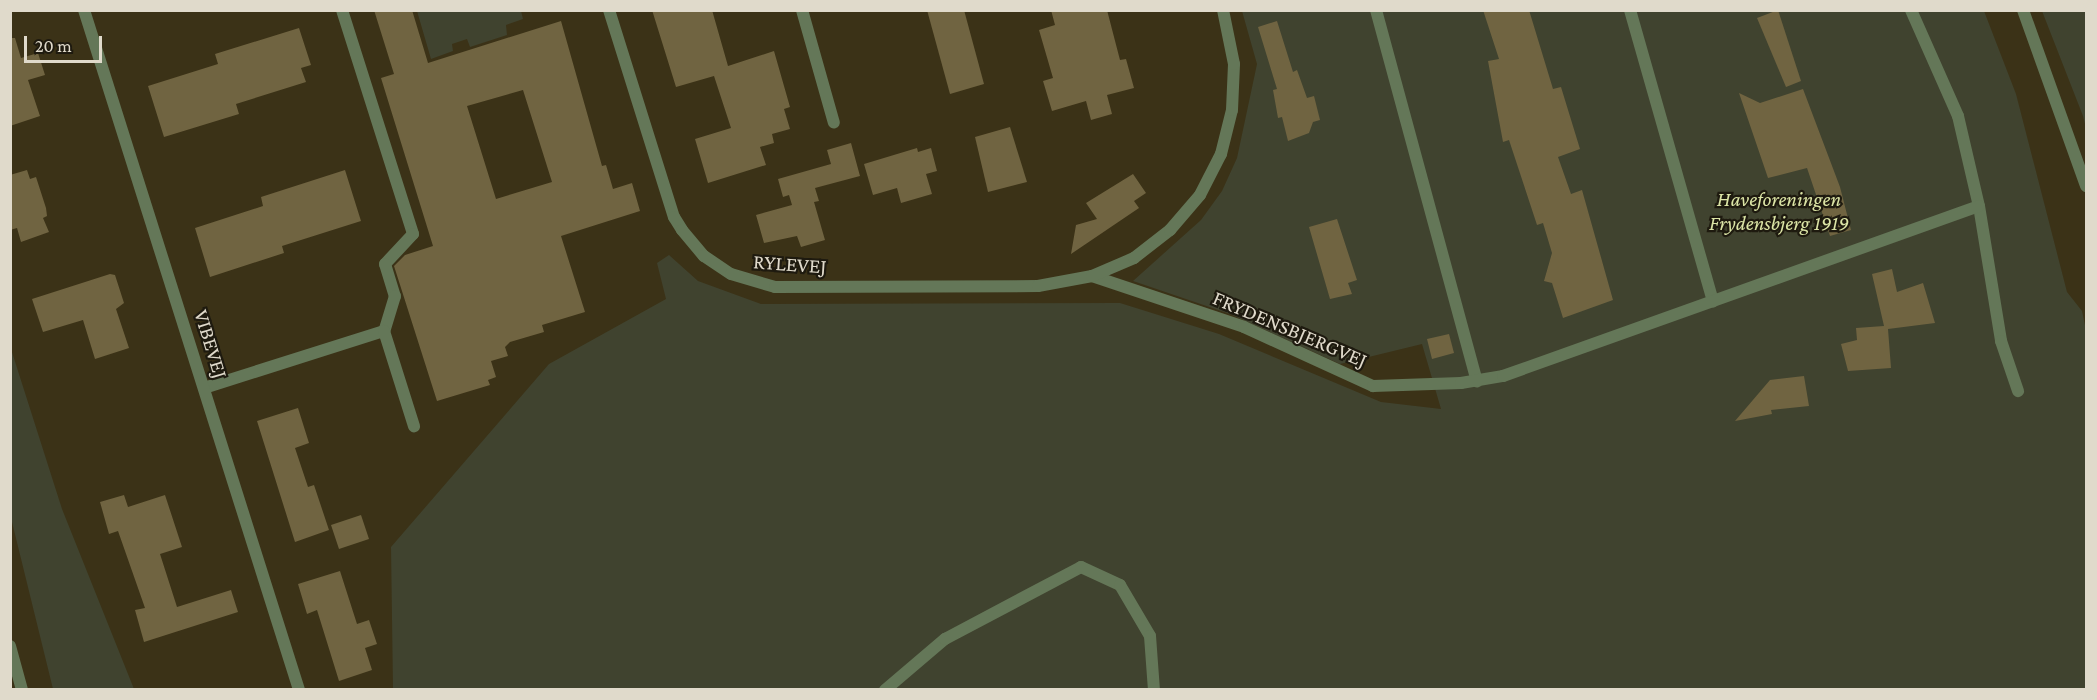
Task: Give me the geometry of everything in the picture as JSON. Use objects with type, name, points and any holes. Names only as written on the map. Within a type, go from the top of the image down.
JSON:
[{"type":"street","name":"VIBEVEJ","points":[[84,10],[299,690]]},
{"type":"street","points":[[342,10],[413,234],[385,264],[395,296],[384,331],[414,426]]},
{"type":"street","name":"RYLEVEJ","points":[[609,10],[674,217],[691,243],[730,274],[775,287],[1038,286],[1092,276],[1134,258],[1170,230],[1200,195],[1221,154],[1232,110],[1234,64],[1223,10]]},
{"type":"street","points":[[801,10],[834,123]]},
{"type":"street","points":[[1376,10],[1477,381]]},
{"type":"street","points":[[1630,10],[1713,301]]},
{"type":"street","points":[[1911,10],[1958,116],[1979,206],[2001,341],[2018,391]]},
{"type":"street","points":[[2023,10],[2086,186]]},
{"type":"street","name":"FRYDENSBJERGVEJ","points":[[1092,276],[1236,324],[1373,386],[1477,381],[1503,376],[1979,206]]},
{"type":"street","points":[[204,388],[384,331]]},
{"type":"street","points":[[885,690],[945,639],[1081,567],[1120,585],[1150,636],[1154,690]]},
{"type":"street","points":[[10,646],[22,690]]},
{"type":"green space","points":[[417,11],[521,11],[523,19],[506,25],[507,35],[470,47],[467,39],[452,44],[453,51],[431,59]]},
{"type":"green space","name":"Haveforeningen Frydensbjerg 1919","points":[[1242,11],[1984,11],[2016,94],[2067,292],[2082,311],[2086,330],[2086,689],[393,689],[391,547],[549,364],[666,299],[657,263],[669,255],[698,281],[761,304],[1120,303],[1219,334],[1381,402],[1441,409],[1422,344],[1340,364],[1230,314],[1133,281],[1201,220],[1222,191],[1237,158],[1257,64]]},
{"type":"green space","points":[[2042,11],[2086,11],[2086,128],[2083,116]]},
{"type":"green space","points":[[11,349],[62,509],[134,689],[53,689],[11,518]]},
{"type":"building","points":[[374,10],[412,10],[428,63],[561,21],[602,166],[606,165],[613,189],[632,183],[640,211],[561,236],[585,312],[542,325],[544,332],[510,342],[505,347],[508,356],[491,361],[496,377],[488,380],[490,385],[437,401],[394,266],[405,255],[433,246],[381,78],[394,74]],"holes":[[[523,90],[552,182],[496,199],[467,106]]]},
{"type":"building","points":[[652,10],[712,10],[728,66],[774,51],[790,107],[784,109],[790,129],[772,134],[774,143],[760,147],[766,165],[708,183],[695,139],[731,128],[714,76],[676,87]]},
{"type":"building","points":[[927,10],[964,10],[984,84],[950,94]]},
{"type":"building","points":[[1051,10],[1107,10],[1120,60],[1126,59],[1134,88],[1107,95],[1112,114],[1091,120],[1086,101],[1052,111],[1043,81],[1053,78],[1039,30],[1055,25]]},
{"type":"building","points":[[1483,10],[1529,10],[1553,89],[1561,87],[1580,149],[1558,157],[1571,194],[1582,190],[1613,300],[1563,318],[1552,283],[1544,281],[1552,253],[1543,223],[1537,225],[1509,140],[1503,142],[1488,61],[1499,59]]},
{"type":"building","points":[[1778,10],[1801,81],[1786,87],[1757,18]]},
{"type":"building","points":[[1277,21],[1293,72],[1297,70],[1307,98],[1314,96],[1320,120],[1313,122],[1309,133],[1288,141],[1282,117],[1278,118],[1273,90],[1277,89],[1258,27]]},
{"type":"building","points":[[299,28],[311,65],[301,68],[306,82],[236,104],[239,114],[164,137],[148,86],[218,64],[215,54]]},
{"type":"building","points":[[10,38],[15,38],[21,58],[38,53],[45,75],[28,80],[40,116],[10,126]]},
{"type":"building","points":[[1803,89],[1840,187],[1851,230],[1830,236],[1807,168],[1768,178],[1739,93],[1760,103]]},
{"type":"building","points":[[1010,127],[1027,182],[988,192],[975,137]]},
{"type":"building","points":[[851,143],[860,176],[815,188],[819,201],[814,202],[825,240],[801,247],[797,236],[764,243],[756,215],[792,205],[789,195],[783,197],[778,179],[831,164],[827,150]]},
{"type":"building","points":[[917,148],[918,152],[931,148],[937,171],[926,174],[932,194],[901,203],[897,188],[873,195],[864,164]]},
{"type":"building","points":[[27,170],[30,179],[36,177],[46,208],[47,216],[43,218],[49,232],[21,242],[17,228],[10,230],[10,175]]},
{"type":"building","points":[[345,170],[361,221],[282,246],[284,253],[210,277],[195,228],[263,206],[261,197]]},
{"type":"building","points":[[1133,174],[1146,193],[1134,201],[1139,208],[1071,254],[1076,225],[1097,219],[1086,203]]},
{"type":"building","points":[[1337,219],[1357,280],[1348,283],[1352,294],[1330,299],[1309,227]]},
{"type":"building","points":[[1892,269],[1897,292],[1923,283],[1935,323],[1888,329],[1891,368],[1848,371],[1841,344],[1857,340],[1856,328],[1884,326],[1872,274]]},
{"type":"building","points":[[110,274],[115,275],[124,303],[116,309],[129,348],[95,359],[83,320],[43,332],[32,299]]},
{"type":"building","points":[[1449,334],[1454,353],[1432,359],[1427,339]]},
{"type":"building","points":[[1804,376],[1809,406],[1771,410],[1772,414],[1735,421],[1770,380]]},
{"type":"building","points":[[298,408],[309,443],[295,448],[308,487],[314,485],[329,530],[295,542],[257,421]]},
{"type":"building","points":[[124,495],[128,507],[165,495],[182,547],[160,554],[177,607],[231,590],[238,612],[144,642],[135,610],[145,608],[118,531],[109,534],[100,502]]},
{"type":"building","points":[[361,515],[369,539],[339,549],[331,525]]},
{"type":"building","points":[[340,571],[357,624],[369,620],[377,644],[365,648],[372,670],[339,681],[317,610],[307,614],[298,584]]}]
